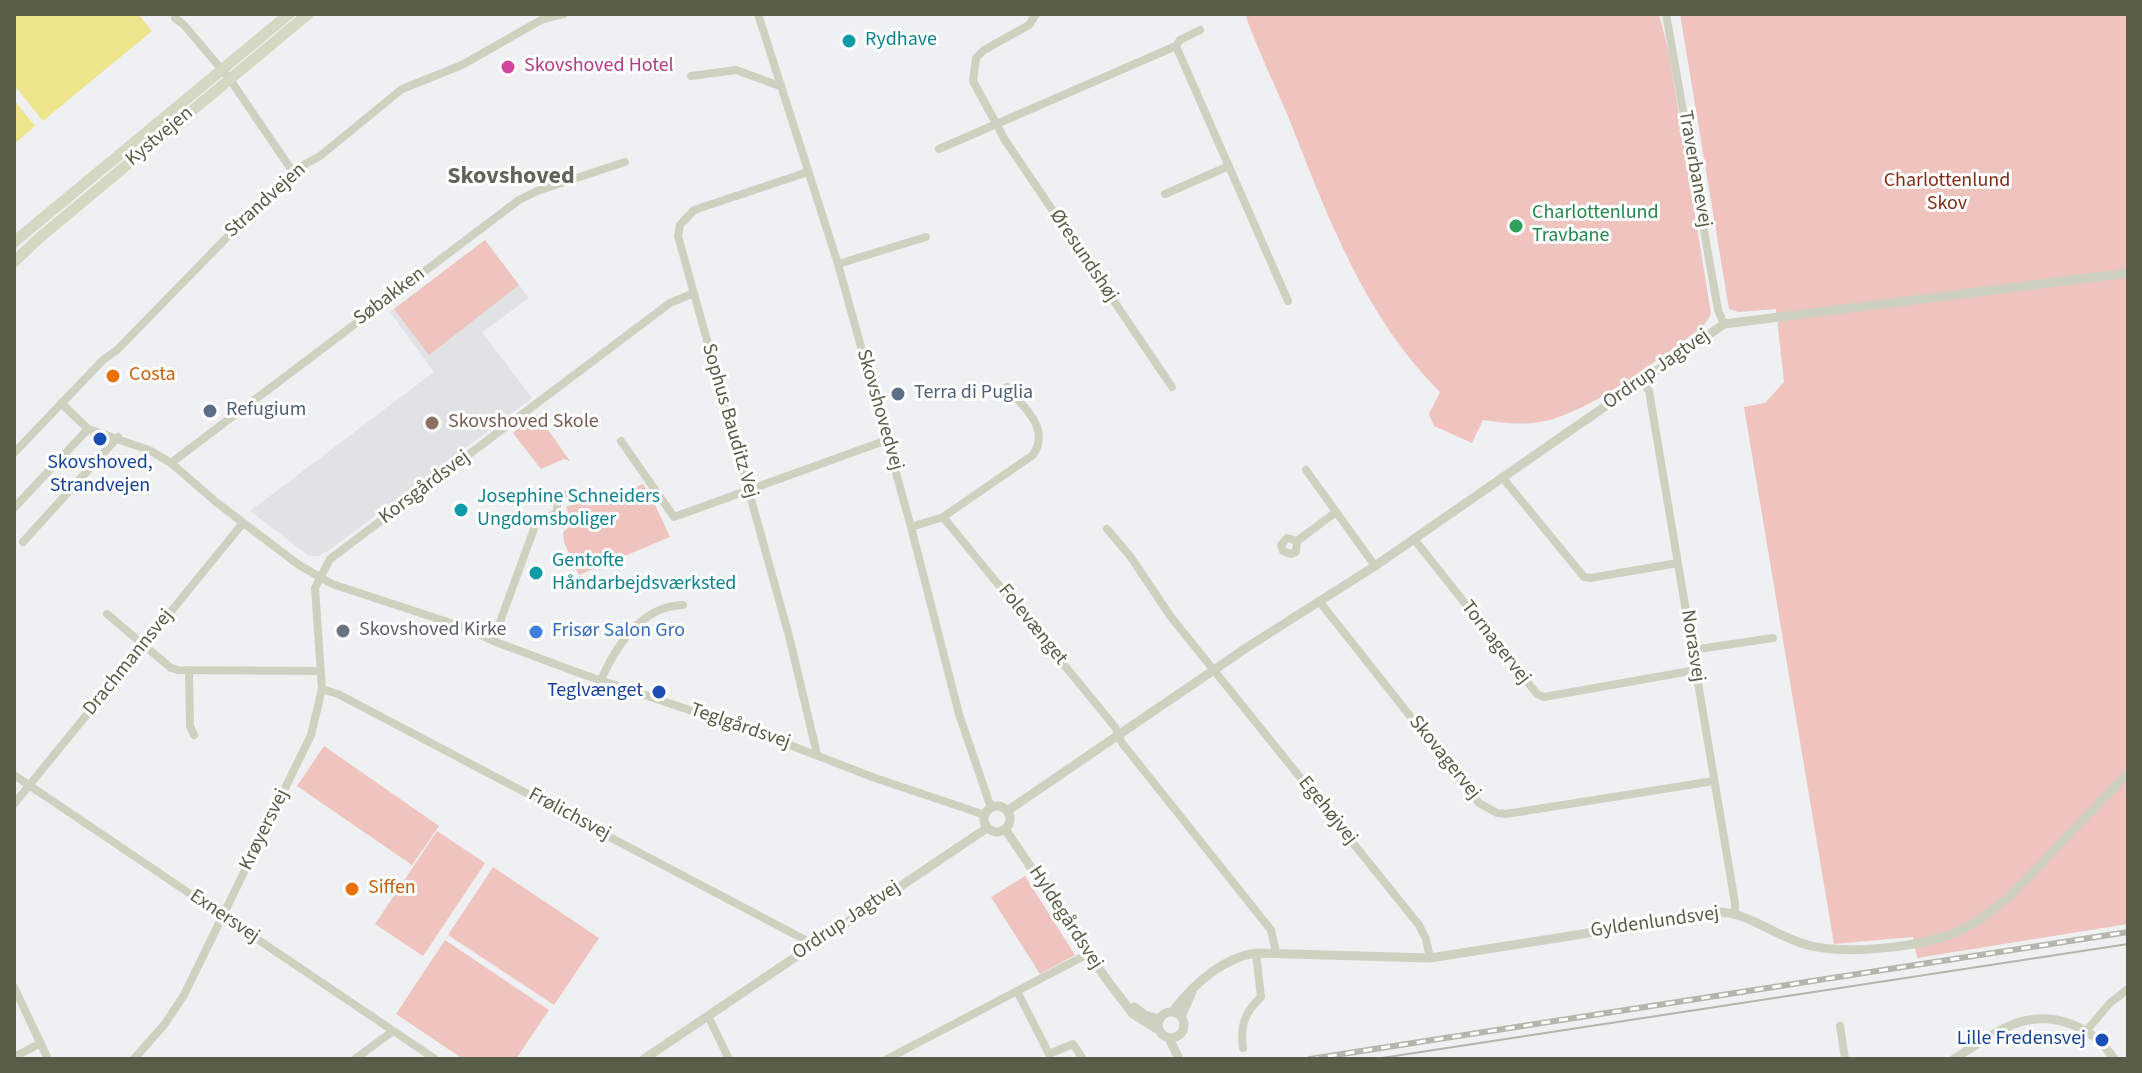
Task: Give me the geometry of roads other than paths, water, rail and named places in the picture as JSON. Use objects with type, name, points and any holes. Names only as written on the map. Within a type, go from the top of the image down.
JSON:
[{"type":"main road","name":"Kystvejen","points":[[14,262],[289,14]]},
{"type":"main road","name":"Kystvejen","points":[[14,242],[225,74],[308,14]]},
{"type":"street","name":"Strandvejen","points":[[14,453],[293,172],[320,156],[402,89],[462,65],[541,20],[564,14]]},
{"type":"street","name":"Skovshovedvej","points":[[758,14],[838,264],[988,811]]},
{"type":"street","name":"Øresundshøj","points":[[1036,14],[1029,25],[984,50],[976,58],[973,81],[995,124],[1172,387]]},
{"type":"street","name":"Traverbanevej","points":[[1666,14],[1718,310],[1724,324]]},
{"type":"street","points":[[175,18],[225,74],[293,172]]},
{"type":"street","points":[[939,149],[1176,46],[1180,40],[1200,30]]},
{"type":"street","points":[[1176,46],[1288,301]]},
{"type":"street","points":[[691,76],[736,70],[780,86]]},
{"type":"street","name":"Søbakken","points":[[171,463],[519,200],[625,162]]},
{"type":"street","points":[[1165,194],[1229,166]]},
{"type":"street","name":"Sophus Bauditz Vej","points":[[808,172],[694,210],[685,217],[678,236],[796,664],[817,754]]},
{"type":"street","points":[[838,264],[926,237]]},
{"type":"street","name":"Ordrup Jagtvej","points":[[1007,811],[1375,566],[1724,324],[2128,273]]},
{"type":"street","name":"Korsgårdsvej","points":[[318,578],[330,559],[670,303],[694,293]]},
{"type":"street","name":"Norasvej","points":[[1642,380],[1649,391],[1735,913]]},
{"type":"street","points":[[911,527],[943,517],[1033,455],[1041,436],[1036,423],[1007,387]]},
{"type":"street","name":"Teglgårdsvej","points":[[61,403],[88,429],[118,437],[171,463],[243,523],[318,578],[817,754],[875,778],[988,811]]},
{"type":"street","points":[[14,508],[88,429]]},
{"type":"street","points":[[23,542],[118,437]]},
{"type":"street","points":[[621,441],[674,517],[887,440]]},
{"type":"street","points":[[1306,470],[1375,566]]},
{"type":"street","points":[[1502,477],[1584,577],[1678,563]]},
{"type":"street","points":[[493,641],[535,526],[557,512],[557,499],[575,491]]},
{"type":"street","points":[[1297,541],[1336,512]]},
{"type":"street","name":"Folevænget","points":[[943,517],[1101,709],[1122,743],[1271,930],[1276,952]]},
{"type":"street","name":"Drachmannsvej","points":[[14,804],[243,523]]},
{"type":"street","points":[[1107,529],[1130,556],[1171,617],[1215,670]]},
{"type":"street","name":"Tornagervej","points":[[1414,539],[1537,694],[1544,697],[1696,670]]},
{"type":"street","name":"Krøyersvej","points":[[134,1059],[164,1025],[184,995],[311,735],[322,689],[314,600],[318,578]]},
{"type":"street","name":"Skovagervej","points":[[1319,601],[1479,803],[1487,809],[1506,814],[1714,781]]},
{"type":"street","points":[[601,680],[634,626],[644,617],[671,605],[683,605]]},
{"type":"street","points":[[107,614],[171,668],[320,671]]},
{"type":"street","points":[[1692,650],[1773,638]]},
{"type":"street","points":[[189,670],[190,726],[194,735]]},
{"type":"street","name":"Egehøjvej","points":[[1215,670],[1419,925],[1430,958]]},
{"type":"street","name":"Frølichsvej","points":[[322,689],[338,694],[813,944]]},
{"type":"street","name":"Gyldenlundsvej","points":[[1177,1014],[1192,992],[1216,968],[1229,960],[1256,953],[1430,958],[1708,914],[1735,913],[1787,938],[1820,948],[1867,949],[1945,936],[1987,915],[2008,898],[2128,773]]},
{"type":"street","name":"Exnersvej","points":[[14,775],[435,1059]]},
{"type":"street","points":[[1000,807],[1007,811],[1010,821],[1005,829],[996,832],[987,828],[988,811],[1000,807]]},
{"type":"street","name":"Ordrup Jagtvej","points":[[644,1059],[987,828]]},
{"type":"street","name":"Hyldegårdsvej","points":[[1005,829],[1088,954],[1133,1014],[1160,1031]]},
{"type":"street","points":[[1243,1048],[1240,1029],[1247,1010],[1261,997],[1256,953]]},
{"type":"street","points":[[887,1059],[1088,954]]},
{"type":"street","points":[[14,987],[48,1059]]},
{"type":"street","points":[[2086,1031],[2097,1015],[2128,989]]},
{"type":"street","points":[[1017,991],[1049,1054],[1073,1044],[1083,1059]]},
{"type":"street","name":"Hyldegårdsvej","points":[[1127,1004],[1145,1015],[1160,1019]]},
{"type":"street","points":[[1173,1037],[1184,1028],[1177,1014],[1165,1013],[1160,1019],[1160,1031],[1173,1037],[1181,1059]]},
{"type":"street","points":[[708,1016],[729,1059]]},
{"type":"street","points":[[1954,1059],[2018,1023],[2054,1019],[2086,1031],[2099,1040],[2114,1059]]},
{"type":"street","points":[[1840,1026],[1845,1059]]},
{"type":"street","points":[[355,1059],[393,1031]]},
{"type":"street","points":[[14,1057],[41,1043]]},
{"type":"tram line","points":[[1375,1059],[2128,944]]},
{"type":"railway","points":[[1310,1059],[2128,932]]},
{"type":"place","name":"Rydhave","points":[[849,41]]},
{"type":"place","name":"Skovshoved Hotel","points":[[508,67]]},
{"type":"place","name":"Charlottenlund Travbane","points":[[1516,226]]},
{"type":"place","name":"Costa","points":[[113,376]]},
{"type":"place","name":"Terra di Puglia","points":[[898,394]]},
{"type":"place","name":"Refugium","points":[[210,411]]},
{"type":"place","name":"Skovshoved Skole","points":[[432,423]]},
{"type":"place","name":"Skovshoved, Strandvejen","points":[[100,439]]},
{"type":"place","name":"Josephine Schneiders Ungdomsboliger","points":[[461,510]]},
{"type":"place","name":"Gentofte Håndarbejdsværksted","points":[[536,573]]},
{"type":"place","name":"Skovshoved Kirke","points":[[343,631]]},
{"type":"place","name":"Frisør Salon Gro","points":[[536,632]]},
{"type":"place","name":"Teglvænget","points":[[659,692]]},
{"type":"place","name":"Siffen","points":[[352,889]]},
{"type":"place","name":"Lille Fredensvej","points":[[2102,1040]]},
{"type":"district","name":"Skovshoved","points":[[511,178]]},
{"type":"park label","name":"Charlottenlund Skov","points":[[1947,194]]}]
